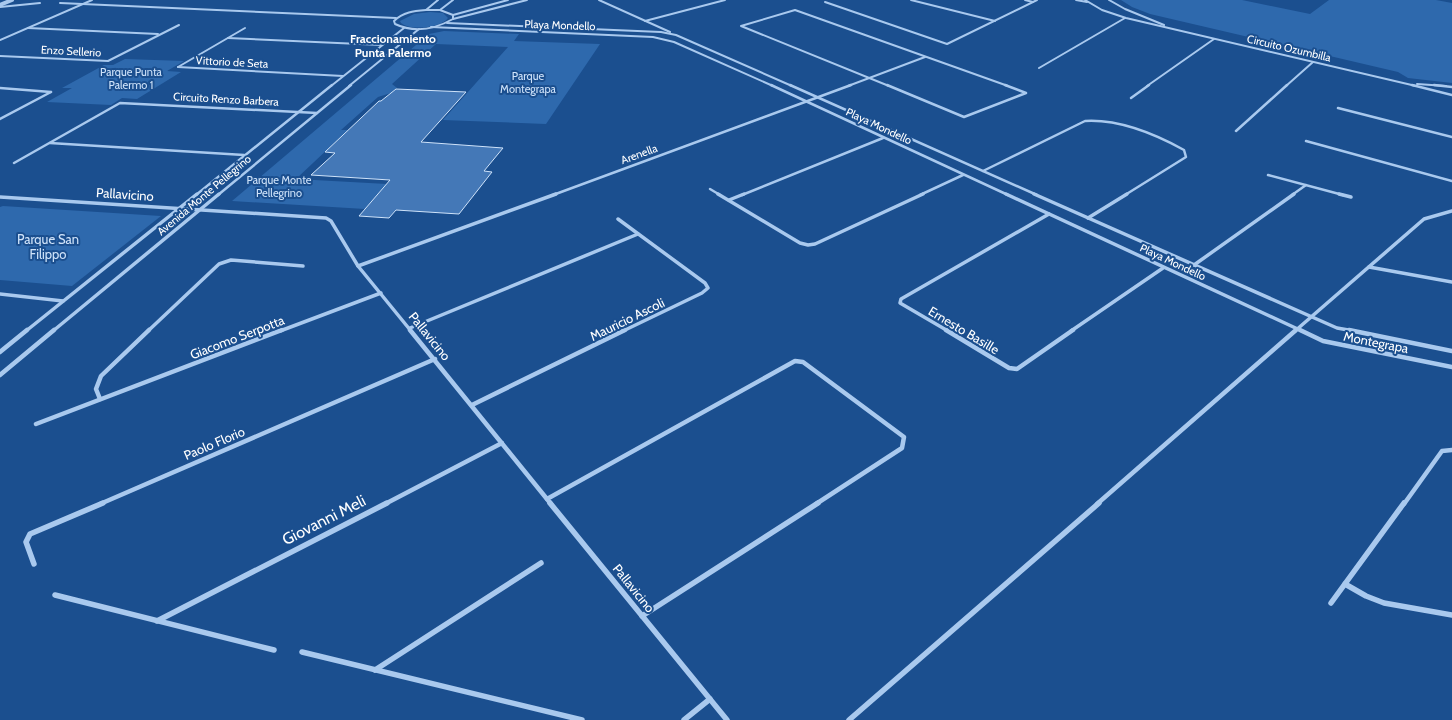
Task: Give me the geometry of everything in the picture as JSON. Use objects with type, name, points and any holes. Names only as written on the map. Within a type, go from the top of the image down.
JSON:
[{"type":"street","points":[[0,6],[12,0]]},
{"type":"street","points":[[0,40],[92,0]]},
{"type":"street","points":[[426,10],[438,0]]},
{"type":"street","points":[[440,10],[453,0]]},
{"type":"street","points":[[60,3],[396,18],[409,13],[426,10],[440,10],[453,14],[508,0]]},
{"type":"street","points":[[396,18],[394,21],[395,24],[404,28],[419,29],[447,23],[453,19],[527,0]]},
{"type":"street","points":[[599,0],[676,35]]},
{"type":"street","points":[[645,21],[725,0]]},
{"type":"street","points":[[911,0],[995,22]]},
{"type":"street","points":[[1025,0],[1034,2]]},
{"type":"street","points":[[825,2],[947,44],[995,22],[1037,0]]},
{"type":"street","name":"Circuito Ozumbilla","points":[[1076,0],[1086,1],[1125,18],[1452,95]]},
{"type":"street","name":"Circuito Ozumbilla","points":[[1109,0],[1125,9],[1171,28]]},
{"type":"street","points":[[0,6],[40,3]]},
{"type":"street","points":[[795,10],[1026,93],[964,117],[868,78],[741,26],[795,10]]},
{"type":"street","points":[[453,14],[453,19]]},
{"type":"street","points":[[1039,68],[1125,18]]},
{"type":"street","name":"Playa Mondello","points":[[447,23],[662,32],[676,35],[1312,318]]},
{"type":"street","name":"Enzo Sellerio","points":[[0,56],[108,61],[179,25]]},
{"type":"street","name":"Playa Mondello","points":[[431,27],[653,37],[674,42],[808,102],[882,138],[1297,330]]},
{"type":"street","name":"Enzo Sellerio","points":[[28,28],[159,34]]},
{"type":"street","name":"Vittorio de Seta","points":[[245,28],[178,67],[343,76]]},
{"type":"street","name":"Avenida Monte Pellegrino","points":[[0,352],[404,28]]},
{"type":"street","name":"Avenida Monte Pellegrino","points":[[0,375],[419,29]]},
{"type":"street","points":[[571,34],[574,29]]},
{"type":"street","name":"Vittorio de Seta","points":[[228,38],[382,45]]},
{"type":"street","points":[[1131,98],[1214,39]]},
{"type":"street","name":"Arenella","points":[[358,266],[819,98],[925,57]]},
{"type":"street","points":[[1236,131],[1313,62]]},
{"type":"street","name":"Circuito Ozumbilla","points":[[1402,83],[1452,87]]},
{"type":"street","points":[[0,88],[51,92],[0,119]]},
{"type":"street","name":"Circuito Renzo Barbera","points":[[14,163],[110,108],[124,102],[317,113]]},
{"type":"street","points":[[1338,108],[1452,137]]},
{"type":"street","points":[[983,171],[1085,121],[1097,120],[1115,124],[1175,144],[1184,150],[1186,158],[1088,218]]},
{"type":"street","points":[[729,200],[882,138]]},
{"type":"street","points":[[1306,141],[1452,181]]},
{"type":"street","points":[[49,143],[244,156]]},
{"type":"street","points":[[710,189],[800,243],[808,245],[815,244],[963,175]]},
{"type":"street","points":[[1268,176],[1351,197]]},
{"type":"street","points":[[1194,265],[1306,185]]},
{"type":"street","name":"Pallavicino","points":[[0,197],[326,218],[331,221],[358,266],[410,328],[727,720]]},
{"type":"street","points":[[849,720],[1424,219],[1452,211]]},
{"type":"street","name":"Ernesto Basille","points":[[1049,214],[901,298],[900,303],[1009,368],[1017,369],[1163,268]]},
{"type":"street","name":"Mauricio Ascoli","points":[[472,405],[702,293],[708,288],[705,283],[618,219]]},
{"type":"street","points":[[410,328],[638,234]]},
{"type":"street","points":[[100,399],[96,389],[101,376],[225,260],[303,266]]},
{"type":"street","points":[[1369,267],[1452,282]]},
{"type":"street","name":"Giacomo Serpotta","points":[[36,424],[381,293]]},
{"type":"street","points":[[0,294],[63,301]]},
{"type":"street","name":"Montegrapa","points":[[1312,318],[1337,328],[1452,351]]},
{"type":"street","name":"Montegrapa","points":[[1297,330],[1322,341],[1452,367]]},
{"type":"street","name":"Paolo Florio","points":[[34,564],[26,542],[30,534],[435,359]]},
{"type":"street","points":[[547,499],[795,360],[803,362],[904,438],[902,448],[642,616]]},
{"type":"street","name":"Giovanni Meli","points":[[157,621],[502,443]]},
{"type":"street","points":[[1331,602],[1442,451],[1452,450]]},
{"type":"street","points":[[375,670],[541,563]]},
{"type":"street","points":[[1345,584],[1366,596],[1384,603],[1452,615]]},
{"type":"street","points":[[55,595],[274,650]]},
{"type":"street","points":[[302,652],[582,720]]},
{"type":"street","points":[[684,720],[710,699]]},
{"type":"green space","points":[[1121,0],[1242,0],[1310,14],[1329,0],[1436,0],[1452,3],[1452,83],[1408,78],[1398,72],[1150,14],[1132,7]]},
{"type":"green space","points":[[430,12],[443,13],[448,18],[439,24],[418,28],[405,25],[400,21],[414,14]]},
{"type":"green space","points":[[444,31],[519,34],[514,41],[600,44],[546,124],[443,120],[508,47],[436,44],[392,84],[397,88],[391,93],[378,97],[341,130],[348,130],[296,179],[387,184],[365,209],[232,201],[429,34]]},
{"type":"green space","name":"Parque Punta Palermo 1","points":[[125,59],[184,61],[167,71],[181,72],[137,99],[122,98],[111,105],[47,102],[72,88],[62,88],[104,65],[113,65]]},
{"type":"green space","name":"Parque San Filippo","points":[[0,207],[161,216],[72,286],[0,280]]},
{"type":"building","points":[[396,89],[466,92],[421,142],[503,148],[484,171],[492,172],[459,214],[396,210],[389,218],[359,216],[390,180],[311,175],[335,153],[325,152],[379,101]]},
{"type":"district","name":"Fraccionamiento Punta Palermo","points":[[393,45]]},
{"type":"park label","name":"Parque Montegrapa","points":[[528,82]]},
{"type":"park label","name":"Parque Monte Pellegrino","points":[[279,186]]}]
